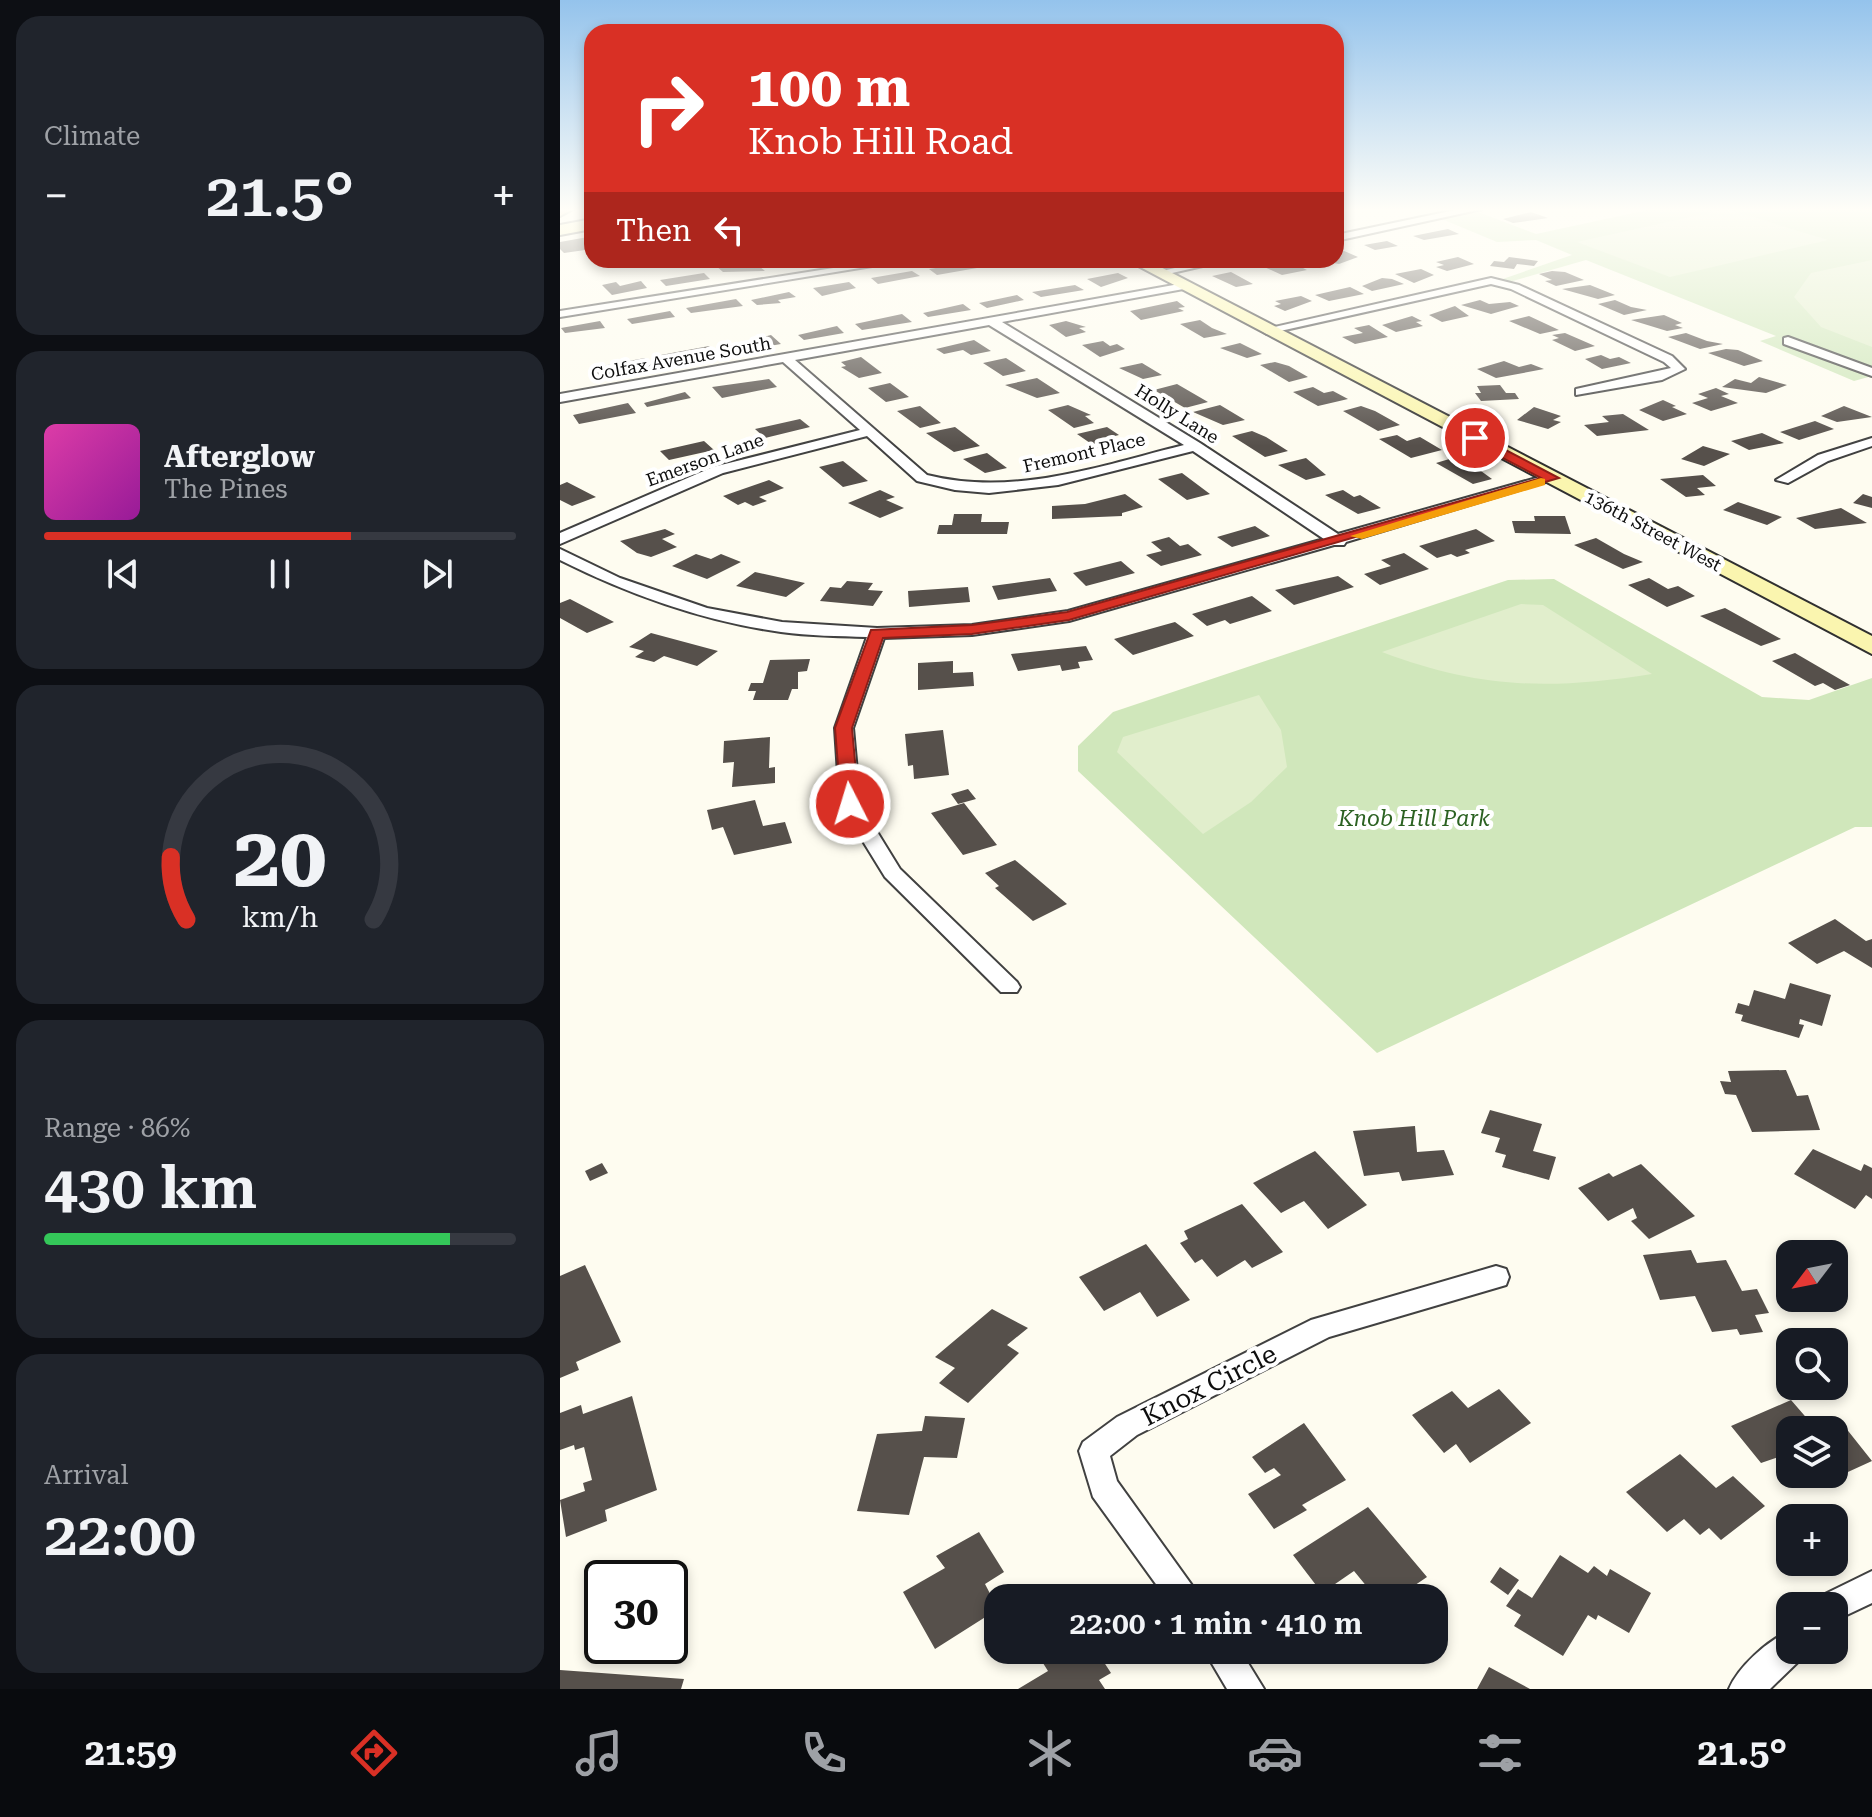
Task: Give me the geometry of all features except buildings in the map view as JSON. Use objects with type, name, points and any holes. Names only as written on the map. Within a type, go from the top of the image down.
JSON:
[{"type":"street","points":[[560,314],[727,288]]},
{"type":"street","name":"Colfax Avenue South","points":[[560,398],[1175,288]]},
{"type":"street","name":"136th Street West","points":[[1188,288],[1872,646]]},
{"type":"street","points":[[1267,330],[1460,288]]},
{"type":"street","points":[[1517,288],[1668,359],[1679,369],[1662,376],[1581,392]]},
{"type":"street","name":"Holly Lane","points":[[993,322],[1195,446],[1339,542]]},
{"type":"street","points":[[1788,341],[1872,372]]},
{"type":"street","name":"Fremont Place","points":[[786,358],[922,478],[975,490],[1029,486],[1195,446]]},
{"type":"street","name":"Emerson Lane","points":[[560,539],[718,470],[868,432]]},
{"type":"street","points":[[1783,480],[1823,458],[1872,442]]},
{"type":"street","points":[[560,554],[614,581],[703,612],[782,627],[877,633],[972,630],[1069,616],[1339,542],[1552,478]]},
{"type":"street","points":[[877,633],[844,728],[850,804],[892,873],[1009,987]]},
{"type":"street","name":"Knox Circle","points":[[1175,1584],[1104,1487],[1094,1451],[1127,1426],[1321,1328],[1496,1277]]},
{"type":"street","points":[[1848,1599],[1872,1586]]},
{"type":"street","points":[[1746,1689],[1776,1660]]},
{"type":"street","points":[[1230,1664],[1247,1689]]},
{"type":"green space","points":[[1656,288],[1872,288],[1872,376],[1854,381],[1760,341],[1776,336]]},
{"type":"green space","points":[[1801,288],[1872,288],[1872,347],[1821,327],[1794,297]]},
{"type":"green space","name":"Knob Hill Park","points":[[1554,579],[1762,697],[1809,700],[1872,678],[1872,827],[1855,827],[1377,1053],[1078,771],[1078,746],[1113,712],[1508,580]]},
{"type":"green space","points":[[1521,604],[1543,605],[1652,674],[1581,683],[1516,683],[1451,673],[1382,652]]},
{"type":"green space","points":[[1259,695],[1281,730],[1287,767],[1251,802],[1203,834],[1117,752],[1123,737]]},
{"type":"slow traffic","points":[[1357,536],[1541,482]]},
{"type":"route","points":[[850,804],[844,728],[877,633],[972,630],[1069,616],[1339,542],[1552,478],[1475,438]]}]
